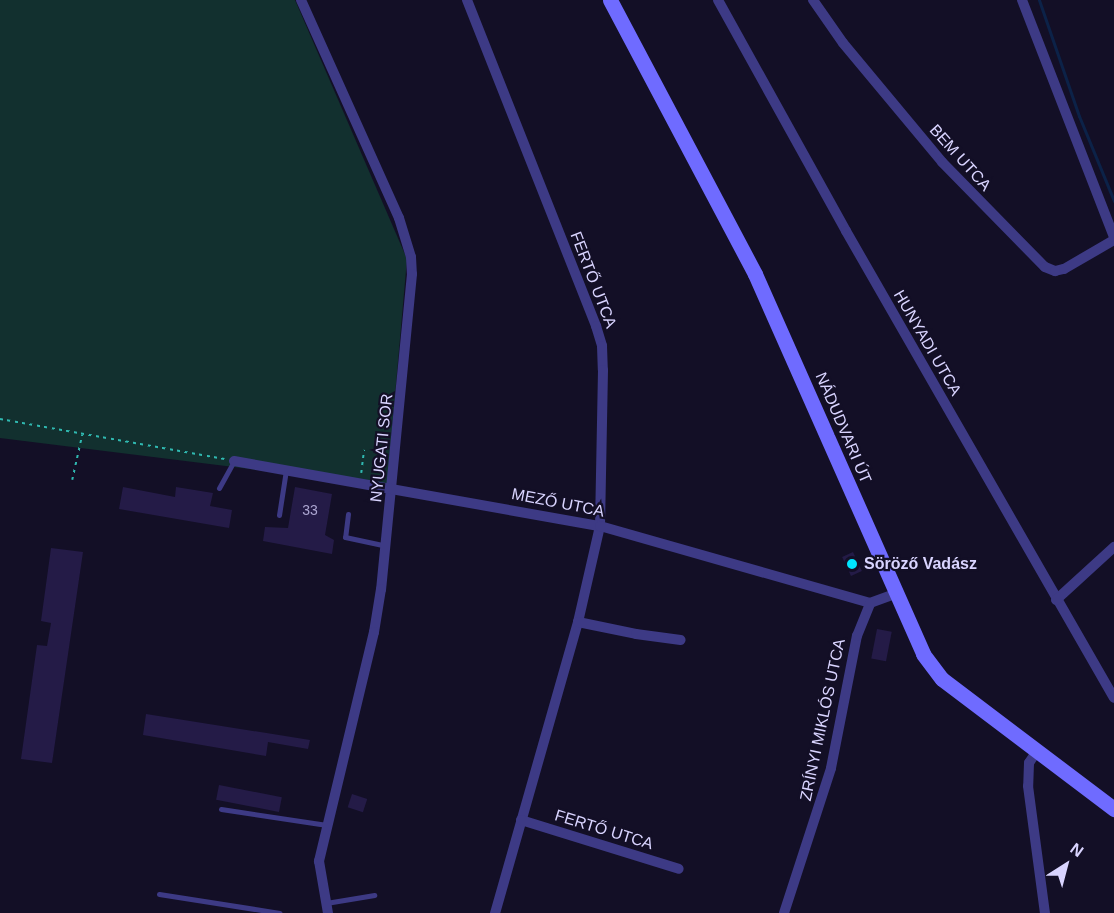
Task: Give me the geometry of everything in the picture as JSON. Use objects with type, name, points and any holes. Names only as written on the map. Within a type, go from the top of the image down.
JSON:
[{"type":"main road","name":"NÁDUDVARI ÚT","points":[[610,0],[755,274],[923,654],[942,679],[1114,809]]},
{"type":"street","name":"NYUGATI SOR","points":[[301,0],[399,219],[411,257],[412,291],[387,546],[374,632],[319,861],[327,908]]},
{"type":"street","name":"FERTŐ UTCA","points":[[467,0],[602,346],[600,526],[578,622],[495,913]]},
{"type":"street","name":"HUNYADI UTCA","points":[[718,0],[1056,600],[1114,698]]},
{"type":"street","name":"BEM UTCA","points":[[813,0],[843,43],[942,162],[1045,267],[1055,271],[1064,269],[1114,238]]},
{"type":"street","points":[[1022,0],[1114,238]]},
{"type":"street","name":"MEZŐ UTCA","points":[[234,461],[600,526],[870,603]]},
{"type":"street","points":[[1056,600],[1114,547]]},
{"type":"street","points":[[870,603],[895,594]]},
{"type":"street","name":"ZRÍNYI MIKLÓS UTCA","points":[[784,913],[831,768],[857,636],[870,603]]},
{"type":"street","points":[[578,622],[636,634],[681,640]]},
{"type":"street","points":[[1036,751],[1029,763],[1028,786],[1045,913]]},
{"type":"street","name":"FERTŐ UTCA","points":[[521,820],[679,869]]},
{"type":"lane","points":[[219,488],[234,461]]},
{"type":"lane","points":[[279,515],[286,470]]},
{"type":"lane","points":[[348,514],[345,537],[387,546]]},
{"type":"lane","points":[[221,809],[286,821],[327,825]]},
{"type":"lane","points":[[159,894],[280,913]]},
{"type":"lane","points":[[327,908],[374,895]]},
{"type":"path","points":[[0,419],[234,461]]},
{"type":"path","points":[[72,480],[82,434]]},
{"type":"path","points":[[360,483],[364,450]]},
{"type":"green space","points":[[0,0],[295,0],[407,259],[387,486],[0,438]]},
{"type":"building","points":[[123,487],[175,497],[176,487],[213,493],[210,506],[232,510],[229,528],[119,509]]},
{"type":"building","points":[[295,487],[332,494],[325,535],[334,540],[332,554],[263,541],[265,527],[288,528]]},
{"type":"building","points":[[51,548],[83,552],[52,763],[21,759],[37,645],[47,646],[51,623],[41,621]]},
{"type":"building","name":"Söröző Vadász","points":[[853,552],[862,571],[851,576],[842,557]]},
{"type":"building","points":[[877,629],[892,632],[886,661],[871,658]]},
{"type":"building","points":[[146,714],[310,740],[308,749],[268,742],[266,756],[143,735]]},
{"type":"building","points":[[219,785],[282,797],[279,812],[216,800]]},
{"type":"building","points":[[352,794],[367,799],[363,812],[348,807]]},
{"type":"waterway","points":[[1039,0],[1079,116],[1114,201]]},
{"type":"place","name":"Söröző Vadász","points":[[852,564]]}]
